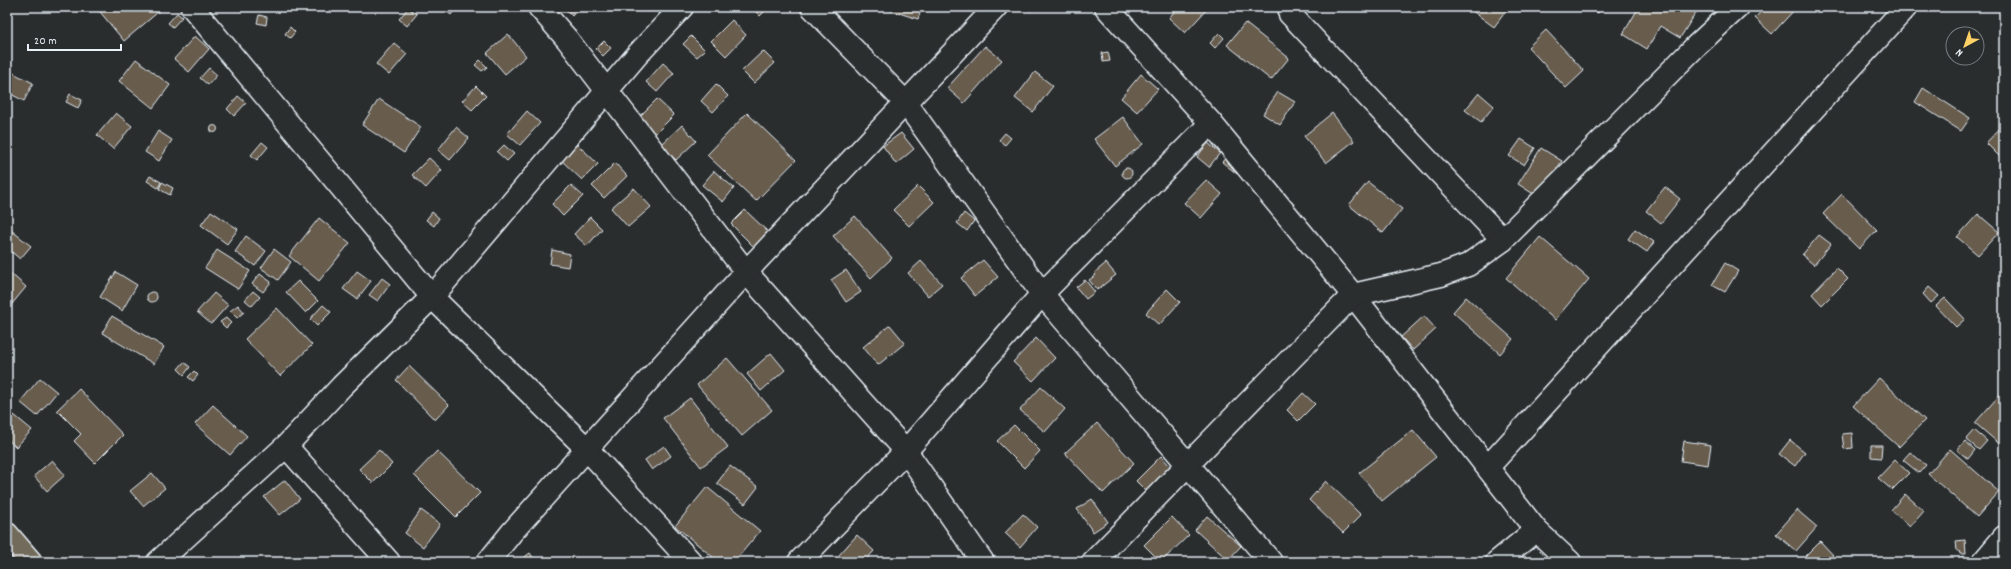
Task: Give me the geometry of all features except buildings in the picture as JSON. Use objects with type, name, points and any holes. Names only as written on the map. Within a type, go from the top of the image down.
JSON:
[{"type":"highway","points":[[7,534],[31,562]]},
{"type":"street","points":[[192,7],[432,297],[587,450],[691,562]]},
{"type":"street","points":[[539,7],[567,39],[746,272],[906,451],[973,550],[983,562]]},
{"type":"street","points":[[158,562],[286,446],[342,386],[432,297],[606,91],[682,7]]},
{"type":"street","points":[[812,7],[906,103],[1042,294],[1271,562]]},
{"type":"street","points":[[488,562],[746,272],[996,7]]},
{"type":"street","points":[[1106,7],[1211,123],[1353,295],[1536,530],[1570,562]]},
{"type":"street","points":[[1093,562],[1353,295],[1441,275],[1468,265],[1503,240],[1696,46],[1738,7]]},
{"type":"street","points":[[1488,467],[1906,7]]},
{"type":"street","points":[[1290,14],[1503,240]]},
{"type":"street","points":[[799,562],[906,451],[1042,294],[1211,123]]},
{"type":"street","points":[[286,446],[389,562]]},
{"type":"street","points":[[1497,562],[1536,530]]},
{"type":"street","points":[[1983,562],[2004,537]]}]
